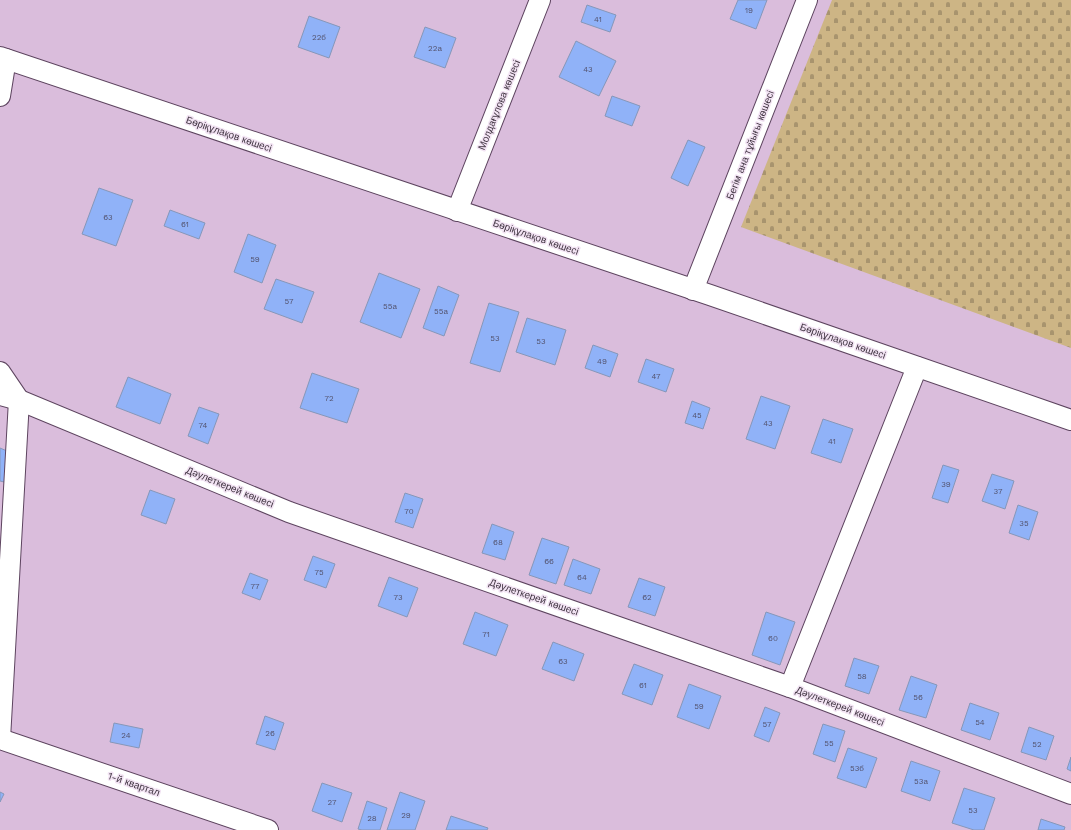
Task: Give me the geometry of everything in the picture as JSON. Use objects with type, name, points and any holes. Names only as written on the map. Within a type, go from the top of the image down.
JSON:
[{"type":"street","name":"Молдағұлова көшесі","points":[[457,210],[540,0]]},
{"type":"street","name":"Бегім ана тұйығы көшесі","points":[[693,290],[807,0]]},
{"type":"street","name":"Бөріқұлақов көшесі","points":[[3,58],[457,210],[1071,420]]},
{"type":"street","points":[[0,96],[3,58]]},
{"type":"street","points":[[790,687],[917,367]]},
{"type":"street","points":[[0,372],[9,398],[0,739]]},
{"type":"street","name":"Дәулеткерей көшесі","points":[[9,398],[289,512],[790,687],[1071,794]]},
{"type":"street","name":"1-й квартал","points":[[0,739],[268,830]]},
{"type":"green space","points":[[832,0],[1071,0],[1071,348],[741,227]]},
{"type":"building","points":[[738,0],[767,0],[756,29],[730,19]]},
{"type":"building","points":[[587,5],[616,15],[610,32],[581,22]]},
{"type":"building","points":[[309,16],[340,27],[329,58],[298,47]]},
{"type":"building","points":[[425,27],[456,38],[445,68],[414,57]]},
{"type":"building","points":[[576,41],[616,61],[599,96],[559,77]]},
{"type":"building","points":[[612,96],[640,106],[632,126],[605,116]]},
{"type":"building","points":[[688,140],[705,147],[688,186],[671,178]]},
{"type":"building","points":[[99,188],[133,200],[116,246],[82,234]]},
{"type":"building","points":[[170,210],[205,223],[199,239],[164,226]]},
{"type":"building","points":[[248,234],[276,245],[262,283],[234,272]]},
{"type":"building","points":[[379,273],[420,289],[401,338],[360,322]]},
{"type":"building","points":[[276,279],[314,292],[302,323],[264,309]]},
{"type":"building","points":[[438,286],[459,295],[444,336],[423,328]]},
{"type":"building","points":[[489,303],[519,312],[500,372],[470,363]]},
{"type":"building","points":[[527,318],[566,330],[555,365],[516,352]]},
{"type":"building","points":[[593,345],[618,354],[610,377],[585,368]]},
{"type":"building","points":[[646,359],[674,369],[666,392],[638,382]]},
{"type":"building","points":[[312,373],[359,389],[347,423],[300,408]]},
{"type":"building","points":[[128,377],[171,394],[160,424],[116,407]]},
{"type":"building","points":[[761,396],[790,406],[775,449],[746,439]]},
{"type":"building","points":[[692,401],[710,408],[703,429],[685,423]]},
{"type":"building","points":[[199,407],[219,414],[208,444],[188,436]]},
{"type":"building","points":[[823,419],[853,429],[841,463],[811,453]]},
{"type":"building","points":[[0,448],[14,454],[4,482],[0,481]]},
{"type":"building","points":[[943,465],[959,470],[948,503],[932,498]]},
{"type":"building","points":[[992,474],[1014,481],[1005,509],[982,501]]},
{"type":"building","points":[[150,490],[175,499],[166,524],[141,515]]},
{"type":"building","points":[[405,493],[423,499],[413,528],[395,522]]},
{"type":"building","points":[[1018,505],[1038,512],[1029,540],[1009,533]]},
{"type":"building","points":[[492,524],[514,532],[505,560],[482,553]]},
{"type":"building","points":[[542,538],[569,547],[556,584],[529,575]]},
{"type":"building","points":[[313,556],[335,564],[326,588],[304,580]]},
{"type":"building","points":[[573,559],[600,569],[591,594],[564,585]]},
{"type":"building","points":[[250,573],[268,580],[260,600],[242,593]]},
{"type":"building","points":[[389,577],[418,588],[407,617],[378,606]]},
{"type":"building","points":[[639,578],[665,587],[655,616],[628,607]]},
{"type":"building","points":[[475,612],[508,625],[496,656],[463,644]]},
{"type":"building","points":[[766,612],[795,622],[780,665],[752,655]]},
{"type":"building","points":[[553,642],[584,654],[574,681],[542,669]]},
{"type":"building","points":[[854,658],[879,666],[869,694],[845,686]]},
{"type":"building","points":[[634,664],[663,675],[652,705],[622,694]]},
{"type":"building","points":[[911,676],[937,685],[926,718],[899,710]]},
{"type":"building","points":[[689,684],[721,696],[709,729],[677,717]]},
{"type":"building","points":[[970,703],[999,713],[990,740],[961,730]]},
{"type":"building","points":[[765,707],[780,713],[769,742],[754,736]]},
{"type":"building","points":[[265,716],[284,723],[275,750],[256,744]]},
{"type":"building","points":[[114,723],[143,729],[139,748],[110,742]]},
{"type":"building","points":[[823,724],[845,731],[835,762],[813,754]]},
{"type":"building","points":[[1029,727],[1054,736],[1046,760],[1021,752]]},
{"type":"building","points":[[848,748],[877,758],[866,788],[837,778]]},
{"type":"building","points":[[1071,757],[1071,771],[1067,769]]},
{"type":"building","points":[[911,761],[940,771],[930,801],[901,791]]},
{"type":"building","points":[[322,783],[352,793],[342,822],[312,811]]},
{"type":"building","points":[[964,788],[995,798],[984,830],[974,830],[952,823]]},
{"type":"building","points":[[0,792],[4,794],[0,802]]},
{"type":"building","points":[[400,792],[425,801],[415,830],[387,830]]},
{"type":"building","points":[[367,801],[387,808],[380,830],[358,829]]},
{"type":"building","points":[[451,816],[488,828],[487,830],[446,830]]},
{"type":"building","points":[[1041,819],[1065,827],[1064,830],[1038,830]]}]
